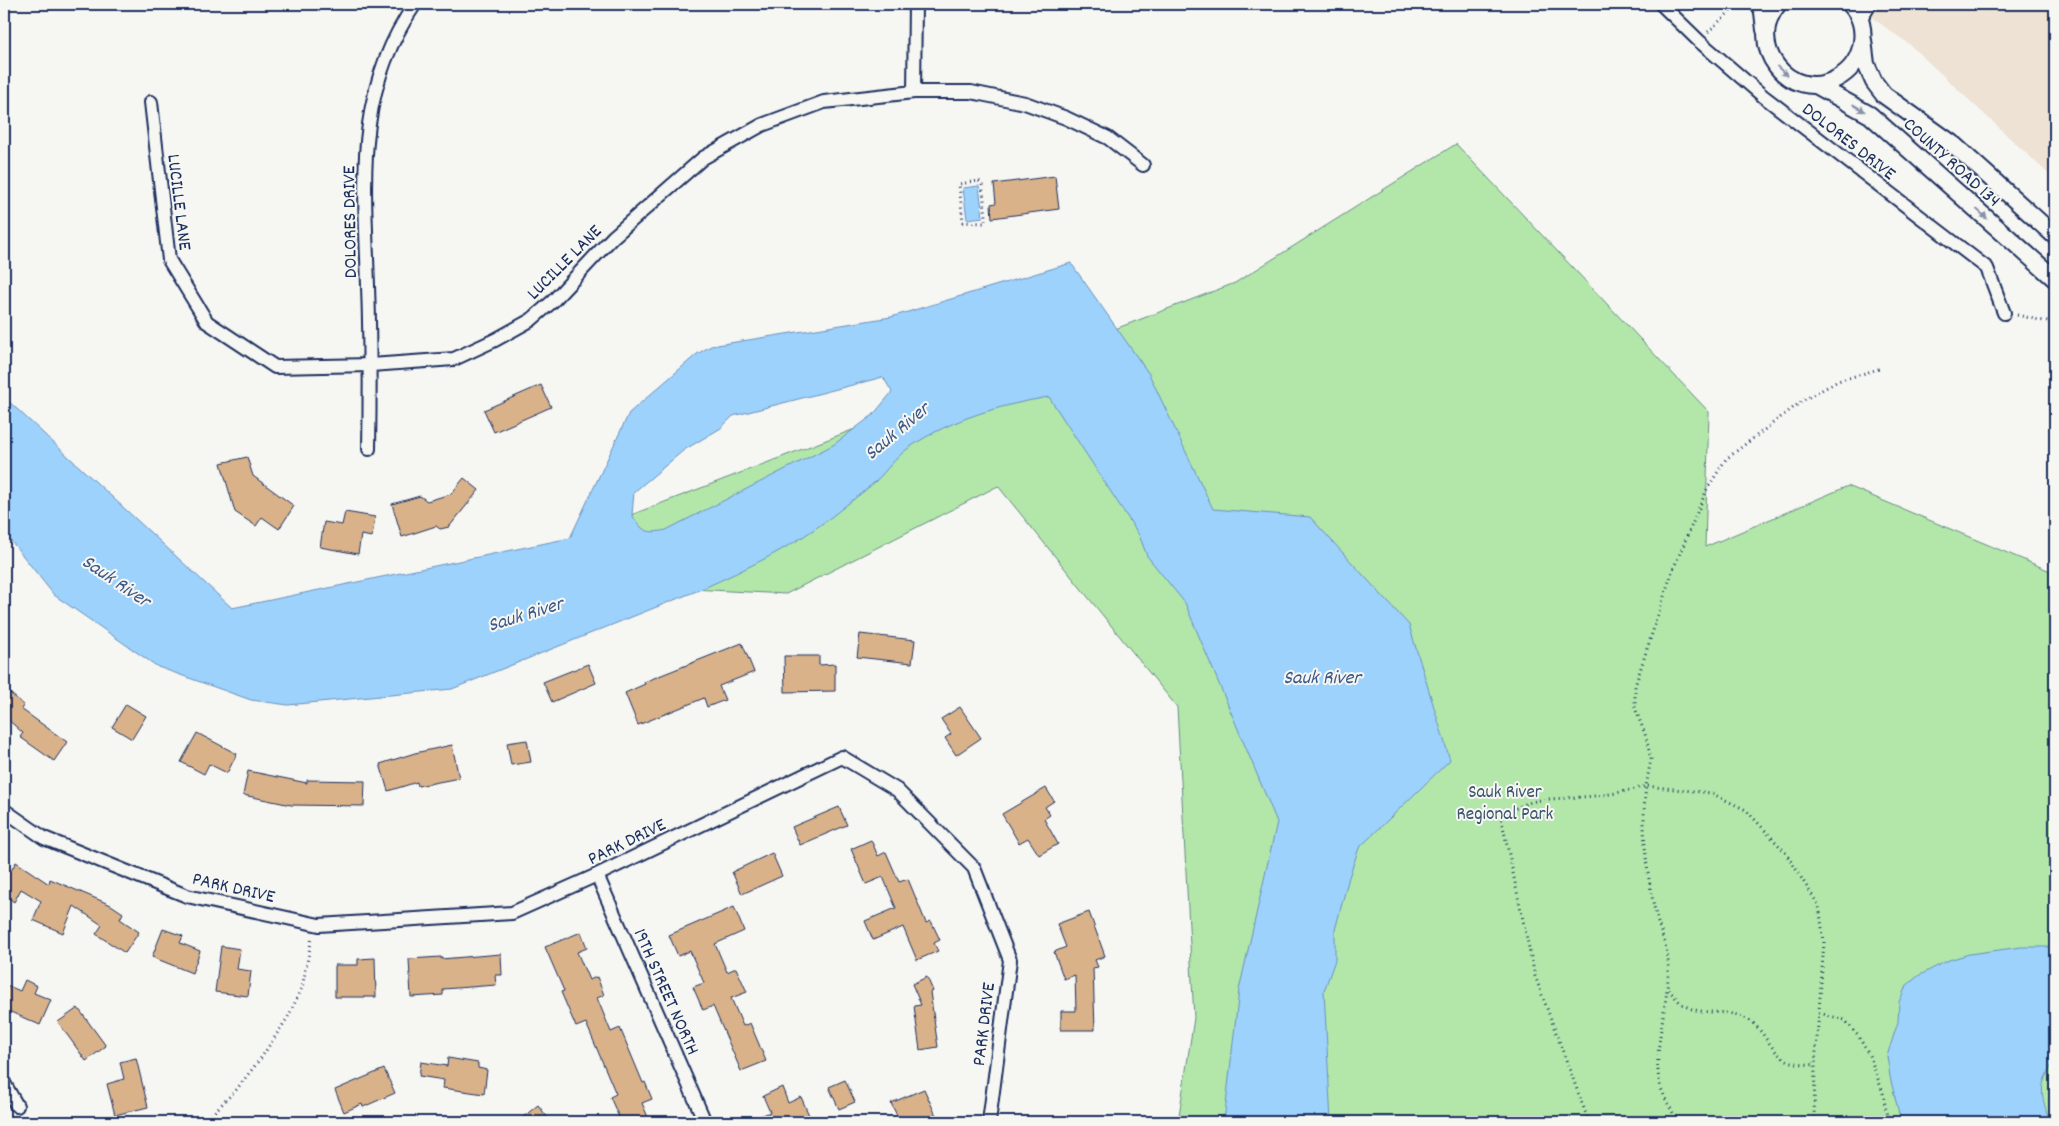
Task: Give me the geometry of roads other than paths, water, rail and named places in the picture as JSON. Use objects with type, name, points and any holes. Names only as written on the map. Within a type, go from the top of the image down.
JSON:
[{"type":"street","name":"DOLORES DRIVE","points":[[369,449],[371,365],[365,167],[367,128],[386,55],[415,4]]},
{"type":"street","points":[[914,92],[915,4]]},
{"type":"street","name":"DOLORES DRIVE","points":[[1661,4],[1699,41],[1763,96],[1987,268],[2004,312]]},
{"type":"street","points":[[1759,4],[1763,12],[1765,37]]},
{"type":"street","points":[[1765,37],[1767,23],[1772,10],[1778,4]]},
{"type":"street","points":[[1850,4],[1860,21],[1870,4]]},
{"type":"street","name":"COUNTY ROAD 134","points":[[1860,21],[1866,64],[1874,82],[1884,95],[1954,145],[2055,236]]},
{"type":"street","name":"COUNTY ROAD 134","points":[[1765,37],[1768,53],[1776,66],[1787,77],[1801,83],[1816,85],[1870,115],[2055,279]]},
{"type":"street","points":[[1816,85],[1830,82],[1843,76],[1853,66],[1860,53],[1863,40]]},
{"type":"street","name":"LUCILLE LANE","points":[[151,102],[169,260],[208,322],[275,367],[371,365],[454,359],[494,340],[531,320],[553,301],[613,237],[703,158],[762,125],[824,102],[914,92],[971,92],[1025,103],[1066,118],[1108,138],[1143,165]]},
{"type":"street","name":"PARK DRIVE","points":[[4,810],[44,838],[187,896],[319,925],[512,913],[597,875],[842,758],[897,790],[974,868],[1010,960],[989,1122]]},
{"type":"street","name":"19TH STREET NORTH","points":[[597,875],[705,1122]]},
{"type":"street","points":[[4,1083],[17,1106]]},
{"type":"water","points":[[979,186],[983,217],[967,219],[963,188]]},
{"type":"water","name":"Sauk River","points":[[1071,263],[1149,374],[1213,509],[1310,517],[1409,625],[1450,760],[1359,848],[1349,877],[1335,930],[1335,960],[1324,991],[1331,1122],[1224,1122],[1239,990],[1277,822],[1185,603],[1147,556],[1139,535],[1049,397],[977,414],[942,428],[926,437],[905,451],[875,482],[815,529],[785,548],[737,573],[452,689],[288,705],[251,700],[158,667],[54,595],[4,532],[4,397],[232,608],[570,538],[629,413],[697,354],[711,346],[891,317]],"holes":[[[883,377],[892,392],[873,415],[833,445],[666,530],[654,532],[646,530],[639,525],[632,515],[634,492],[684,450],[721,428],[733,416]]]},
{"type":"water","points":[[2021,947],[2055,947],[2055,1061],[2045,1077],[2042,1091],[2044,1105],[2050,1122],[1901,1122],[1887,1056],[1898,1022],[1899,1002],[1906,986],[1918,976],[1949,960],[1969,954]]},
{"type":"park label","name":"Sauk River Regional Park","points":[[1505,801]]}]
